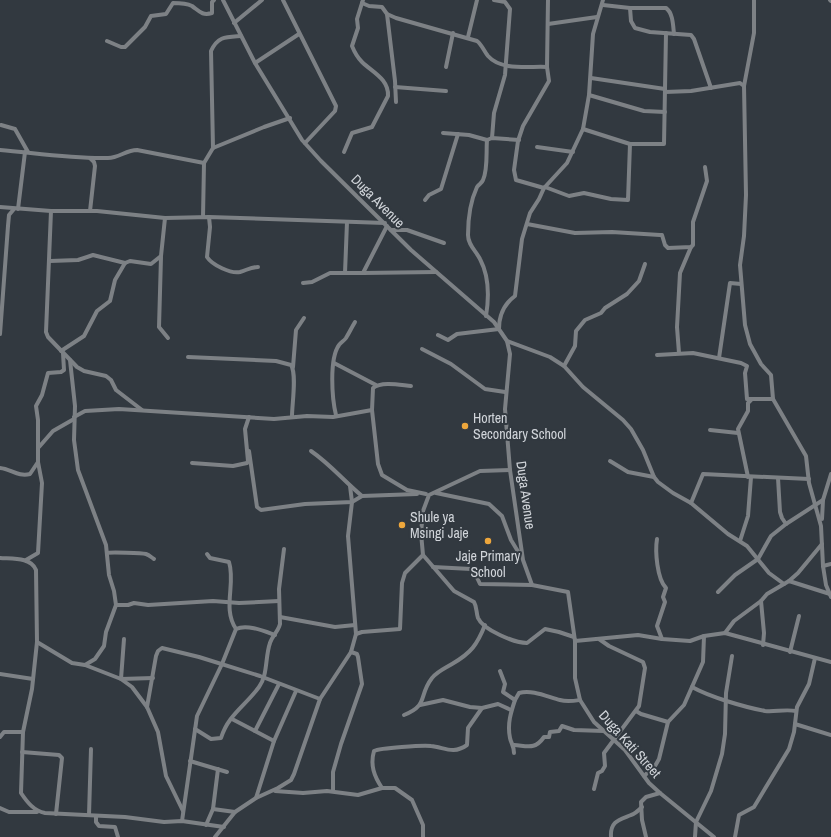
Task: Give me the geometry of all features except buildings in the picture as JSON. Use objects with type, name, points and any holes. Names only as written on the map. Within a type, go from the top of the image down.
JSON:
[{"type":"street","points":[[107,41],[121,47],[125,47],[145,27],[151,16],[166,14],[172,1],[186,4],[202,14],[208,14],[212,13],[212,2],[214,0]]},
{"type":"street","name":"Duga Avenue","points":[[223,0],[255,63],[305,143],[388,226],[486,316],[499,329],[507,340],[510,354],[504,409],[510,470],[523,560],[532,584]]},
{"type":"street","points":[[234,23],[262,0]]},
{"type":"street","points":[[283,0],[336,106],[335,111],[305,143]]},
{"type":"street","points":[[468,37],[477,0]]},
{"type":"street","points":[[486,316],[488,290],[485,269],[469,241],[468,235],[471,204],[478,185],[483,181],[494,113],[505,76],[504,65],[510,9],[505,2],[494,0]]},
{"type":"street","points":[[548,0],[547,67],[549,81],[523,126],[514,170],[516,180],[544,187],[569,196],[584,193],[611,200],[628,200],[630,144]]},
{"type":"street","points":[[754,0],[754,33],[744,86],[746,195],[744,236],[740,265],[745,325],[750,344],[761,364],[771,375],[774,399],[783,419],[802,446],[806,456],[809,479],[817,505],[821,526]]},
{"type":"street","points":[[344,152],[352,133],[368,129],[374,124],[389,91],[385,83],[362,62],[352,46],[358,28],[357,19],[362,1],[368,6],[382,7],[387,14],[396,87],[396,102]]},
{"type":"street","points":[[438,335],[448,340],[457,334],[499,329],[502,312],[507,302],[515,296],[522,239],[530,213],[539,199],[544,187],[567,164],[583,129],[589,95],[593,34],[597,17],[603,2],[630,8],[666,8],[669,10],[672,18],[674,34]]},
{"type":"street","points":[[630,8],[631,21],[635,28],[650,32],[688,34],[694,39],[711,88]]},
{"type":"street","points":[[387,14],[468,37],[483,46],[488,56],[496,62],[504,65],[547,67]]},
{"type":"street","points":[[548,24],[597,17]]},
{"type":"street","points":[[446,67],[453,33]]},
{"type":"street","points":[[583,129],[630,144],[664,144],[666,33]]},
{"type":"street","points":[[255,63],[299,34]]},
{"type":"street","points":[[203,217],[204,163],[213,148],[211,51],[215,43],[220,38],[241,36]]},
{"type":"street","points":[[590,78],[665,91],[690,91],[740,83],[744,86]]},
{"type":"street","points":[[396,87],[446,91]]},
{"type":"street","points":[[589,95],[644,111],[665,112]]},
{"type":"street","points":[[213,148],[264,126],[290,118]]},
{"type":"street","points":[[0,334],[2,280],[9,215],[16,209],[26,152],[15,129],[1,125]]},
{"type":"street","points":[[443,132],[490,139],[519,140]]},
{"type":"street","points":[[425,200],[441,189],[458,134]]},
{"type":"street","points":[[537,147],[573,152]]},
{"type":"street","points":[[0,150],[90,158],[110,158],[122,155],[130,150],[137,150],[204,163]]},
{"type":"street","points":[[90,158],[94,162],[95,166],[90,211]]},
{"type":"street","points":[[679,353],[677,328],[680,272],[690,247],[693,245],[693,222],[707,181],[705,167]]},
{"type":"street","points":[[0,206],[16,209],[90,211],[165,218],[209,217],[347,222],[388,226],[407,230],[444,244]]},
{"type":"street","points":[[51,211],[46,332],[48,337],[70,360],[84,371],[106,376],[111,380],[116,390],[142,410]]},
{"type":"street","points":[[209,217],[210,227],[208,259],[219,266],[236,272],[250,267],[258,267]]},
{"type":"street","points":[[165,218],[161,256],[159,327],[168,338]]},
{"type":"street","points":[[345,273],[347,222]]},
{"type":"street","points":[[527,224],[575,233],[612,232],[662,235],[665,245],[668,248],[690,247]]},
{"type":"street","points":[[363,273],[388,226]]},
{"type":"street","points":[[50,262],[78,260],[93,255],[126,264]]},
{"type":"street","points":[[62,352],[84,336],[97,311],[110,301],[115,280],[126,264],[130,261],[152,264],[161,256]]},
{"type":"street","points":[[564,366],[574,346],[576,331],[585,320],[601,313],[630,290],[639,280],[645,264]]},
{"type":"street","points":[[303,283],[312,282],[330,273],[437,272]]},
{"type":"street","points":[[719,358],[730,283],[742,284]]},
{"type":"street","points":[[292,416],[293,368],[296,330],[304,318]]},
{"type":"street","points":[[336,415],[331,387],[334,363],[339,345],[344,340],[355,322]]},
{"type":"street","points":[[507,340],[550,357],[564,366],[583,387],[623,420],[631,429],[643,450],[654,477],[673,493],[691,503],[728,534],[747,546],[769,573],[786,582],[831,595]]},
{"type":"street","points":[[422,350],[450,364],[485,389],[506,392]]},
{"type":"street","points":[[25,560],[38,550],[42,483],[38,462],[39,447],[36,406],[42,395],[48,373],[61,372],[64,370],[62,352]]},
{"type":"street","points":[[657,355],[693,353],[746,364],[746,398],[751,400],[774,399]]},
{"type":"street","points":[[188,357],[276,361],[288,363],[293,368]]},
{"type":"street","points":[[70,360],[75,406],[74,440],[78,470],[107,553],[108,575],[114,591],[116,605],[106,632],[104,646],[95,658],[84,665]]},
{"type":"street","points":[[334,363],[376,385],[411,386]]},
{"type":"street","points":[[376,385],[372,392],[372,410],[382,475],[407,490],[428,495]]},
{"type":"street","points":[[740,541],[748,516],[749,477],[743,448],[738,433],[739,425],[748,411],[748,403],[751,400]]},
{"type":"street","points":[[39,447],[53,430],[86,411],[142,410],[185,415],[274,419],[292,416],[333,417],[336,415],[372,410]]},
{"type":"street","points":[[192,463],[233,466],[247,463],[245,429],[249,417]]},
{"type":"street","points":[[710,430],[738,433]]},
{"type":"street","points":[[249,451],[257,507],[261,510],[305,504],[352,502],[362,496],[428,495],[480,471],[510,470]]},
{"type":"street","points":[[311,451],[328,463],[362,496]]},
{"type":"street","points":[[610,461],[628,472],[654,477]]},
{"type":"street","points":[[0,468],[19,475],[25,475],[30,474],[38,462]]},
{"type":"street","points":[[691,503],[702,474],[809,479]]},
{"type":"street","points":[[718,592],[735,576],[758,559],[771,536],[786,524],[823,500],[829,490],[831,474]]},
{"type":"street","points":[[778,478],[780,512],[786,524]]},
{"type":"street","points":[[215,837],[235,812],[256,798],[274,791],[290,780],[294,774],[320,699],[351,652],[356,634],[348,536],[352,502],[350,486]]},
{"type":"street","points":[[435,493],[489,504],[502,516],[511,540],[523,560]]},
{"type":"street","points":[[428,495],[423,511],[421,533],[423,555],[454,591],[474,602],[478,619],[484,625],[506,638],[519,643],[527,644],[545,629],[559,632],[575,639],[638,635],[662,639],[690,641],[704,636],[724,633],[763,645],[831,661]]},
{"type":"street","points":[[823,500],[821,526],[823,566],[826,585],[831,595]]},
{"type":"street","points":[[657,539],[656,546],[660,579],[666,588],[663,597],[665,602],[657,626],[662,639]]},
{"type":"street","points":[[724,633],[734,621],[761,601],[767,594],[798,573],[822,544]]},
{"type":"street","points":[[195,729],[211,739],[217,740],[221,738],[223,731],[232,719],[235,711],[258,688],[264,678],[269,644],[279,630],[280,571],[284,549]]},
{"type":"street","points":[[107,553],[112,551],[132,554],[144,553],[154,559]]},
{"type":"street","points":[[207,554],[210,558],[229,562],[232,578],[229,591],[230,621],[236,629]]},
{"type":"street","points":[[356,634],[362,632],[400,629],[402,583],[405,573],[423,555]]},
{"type":"street","points":[[0,558],[25,560],[34,564],[36,570],[37,642],[28,715],[23,732],[21,793],[37,812]]},
{"type":"street","points":[[823,566],[831,564]]},
{"type":"street","points":[[433,567],[472,569],[480,584],[532,584],[568,592],[575,639]]},
{"type":"street","points":[[116,605],[128,605],[134,603],[148,605],[213,601],[229,603],[279,601]]},
{"type":"street","points":[[761,601],[763,645]]},
{"type":"street","points":[[790,652],[799,616]]},
{"type":"street","points":[[280,617],[335,627],[355,625]]},
{"type":"street","points":[[404,715],[415,710],[420,705],[432,678],[441,669],[460,659],[478,643],[484,625]]},
{"type":"street","points":[[236,629],[257,629],[275,635]]},
{"type":"street","points":[[182,821],[197,716],[222,664],[236,629]]},
{"type":"street","points":[[644,776],[659,759],[668,722],[684,705],[703,662],[704,636]]},
{"type":"street","points":[[594,789],[598,773],[602,771],[605,766],[604,753],[613,739],[636,711],[645,668],[643,662],[609,646],[598,638]]},
{"type":"street","points":[[121,679],[124,639]]},
{"type":"street","name":"Duga Kati Street","points":[[575,639],[575,678],[580,700],[594,722],[634,761],[644,776],[660,793],[714,837]]},
{"type":"street","points":[[37,642],[72,663],[84,665],[121,679],[132,687],[147,707],[158,732],[166,776],[183,811]]},
{"type":"street","points":[[147,707],[156,656],[158,651],[162,648],[168,648],[222,664],[320,699]]},
{"type":"street","points":[[333,791],[333,772],[362,684],[357,654],[351,652]]},
{"type":"street","points":[[695,837],[696,822],[711,791],[720,765],[725,734],[726,699],[732,656]]},
{"type":"street","points":[[735,837],[739,815],[754,807],[789,749],[795,724],[796,711],[809,684],[815,658]]},
{"type":"street","points":[[500,671],[505,684],[503,692],[516,700]]},
{"type":"street","points":[[0,674],[33,679]]},
{"type":"street","points":[[121,679],[152,678]]},
{"type":"street","points":[[255,731],[279,684]]},
{"type":"street","points":[[692,687],[702,693],[766,711],[796,711]]},
{"type":"street","points":[[256,798],[274,741],[296,691]]},
{"type":"street","points":[[514,753],[514,745],[510,738],[511,710],[519,693],[523,692],[543,695],[562,701],[580,700]]},
{"type":"street","points":[[420,705],[443,700],[470,707],[482,708],[498,704],[511,710]]},
{"type":"street","points":[[382,788],[372,770],[374,752],[386,748],[430,746],[445,750],[463,748],[467,745],[468,728],[482,708]]},
{"type":"street","points":[[636,711],[668,722]]},
{"type":"street","points":[[232,719],[274,741]]},
{"type":"street","points":[[795,724],[831,735]]},
{"type":"street","points":[[514,745],[538,745],[544,737],[549,737],[550,732],[559,732],[562,726],[574,730],[604,731]]},
{"type":"street","points":[[0,737],[4,732],[23,732]]},
{"type":"street","points":[[89,815],[90,749]]},
{"type":"street","points":[[22,752],[58,755],[62,758],[56,814]]},
{"type":"street","points":[[190,761],[227,772]]},
{"type":"street","points":[[206,825],[213,809],[218,770]]},
{"type":"street","points":[[274,791],[303,793],[333,791],[342,794],[358,795],[382,788],[396,788],[412,800],[423,825],[423,837]]},
{"type":"street","points":[[646,837],[642,820],[641,802],[646,797],[660,793]]},
{"type":"street","points":[[611,837],[611,829],[614,824],[622,817],[631,815],[642,807]]},
{"type":"street","points":[[0,808],[9,812],[89,815],[164,822],[182,821],[224,827]]},
{"type":"street","points":[[213,809],[235,812]]},
{"type":"street","points":[[96,816],[98,826],[115,827],[118,837]]},
{"type":"place","name":"Horten Secondary School","points":[[465,426]]},
{"type":"place","name":"Shule ya Msingi Jaje","points":[[402,525]]},
{"type":"place","name":"Jaje Primary School","points":[[488,541]]}]
